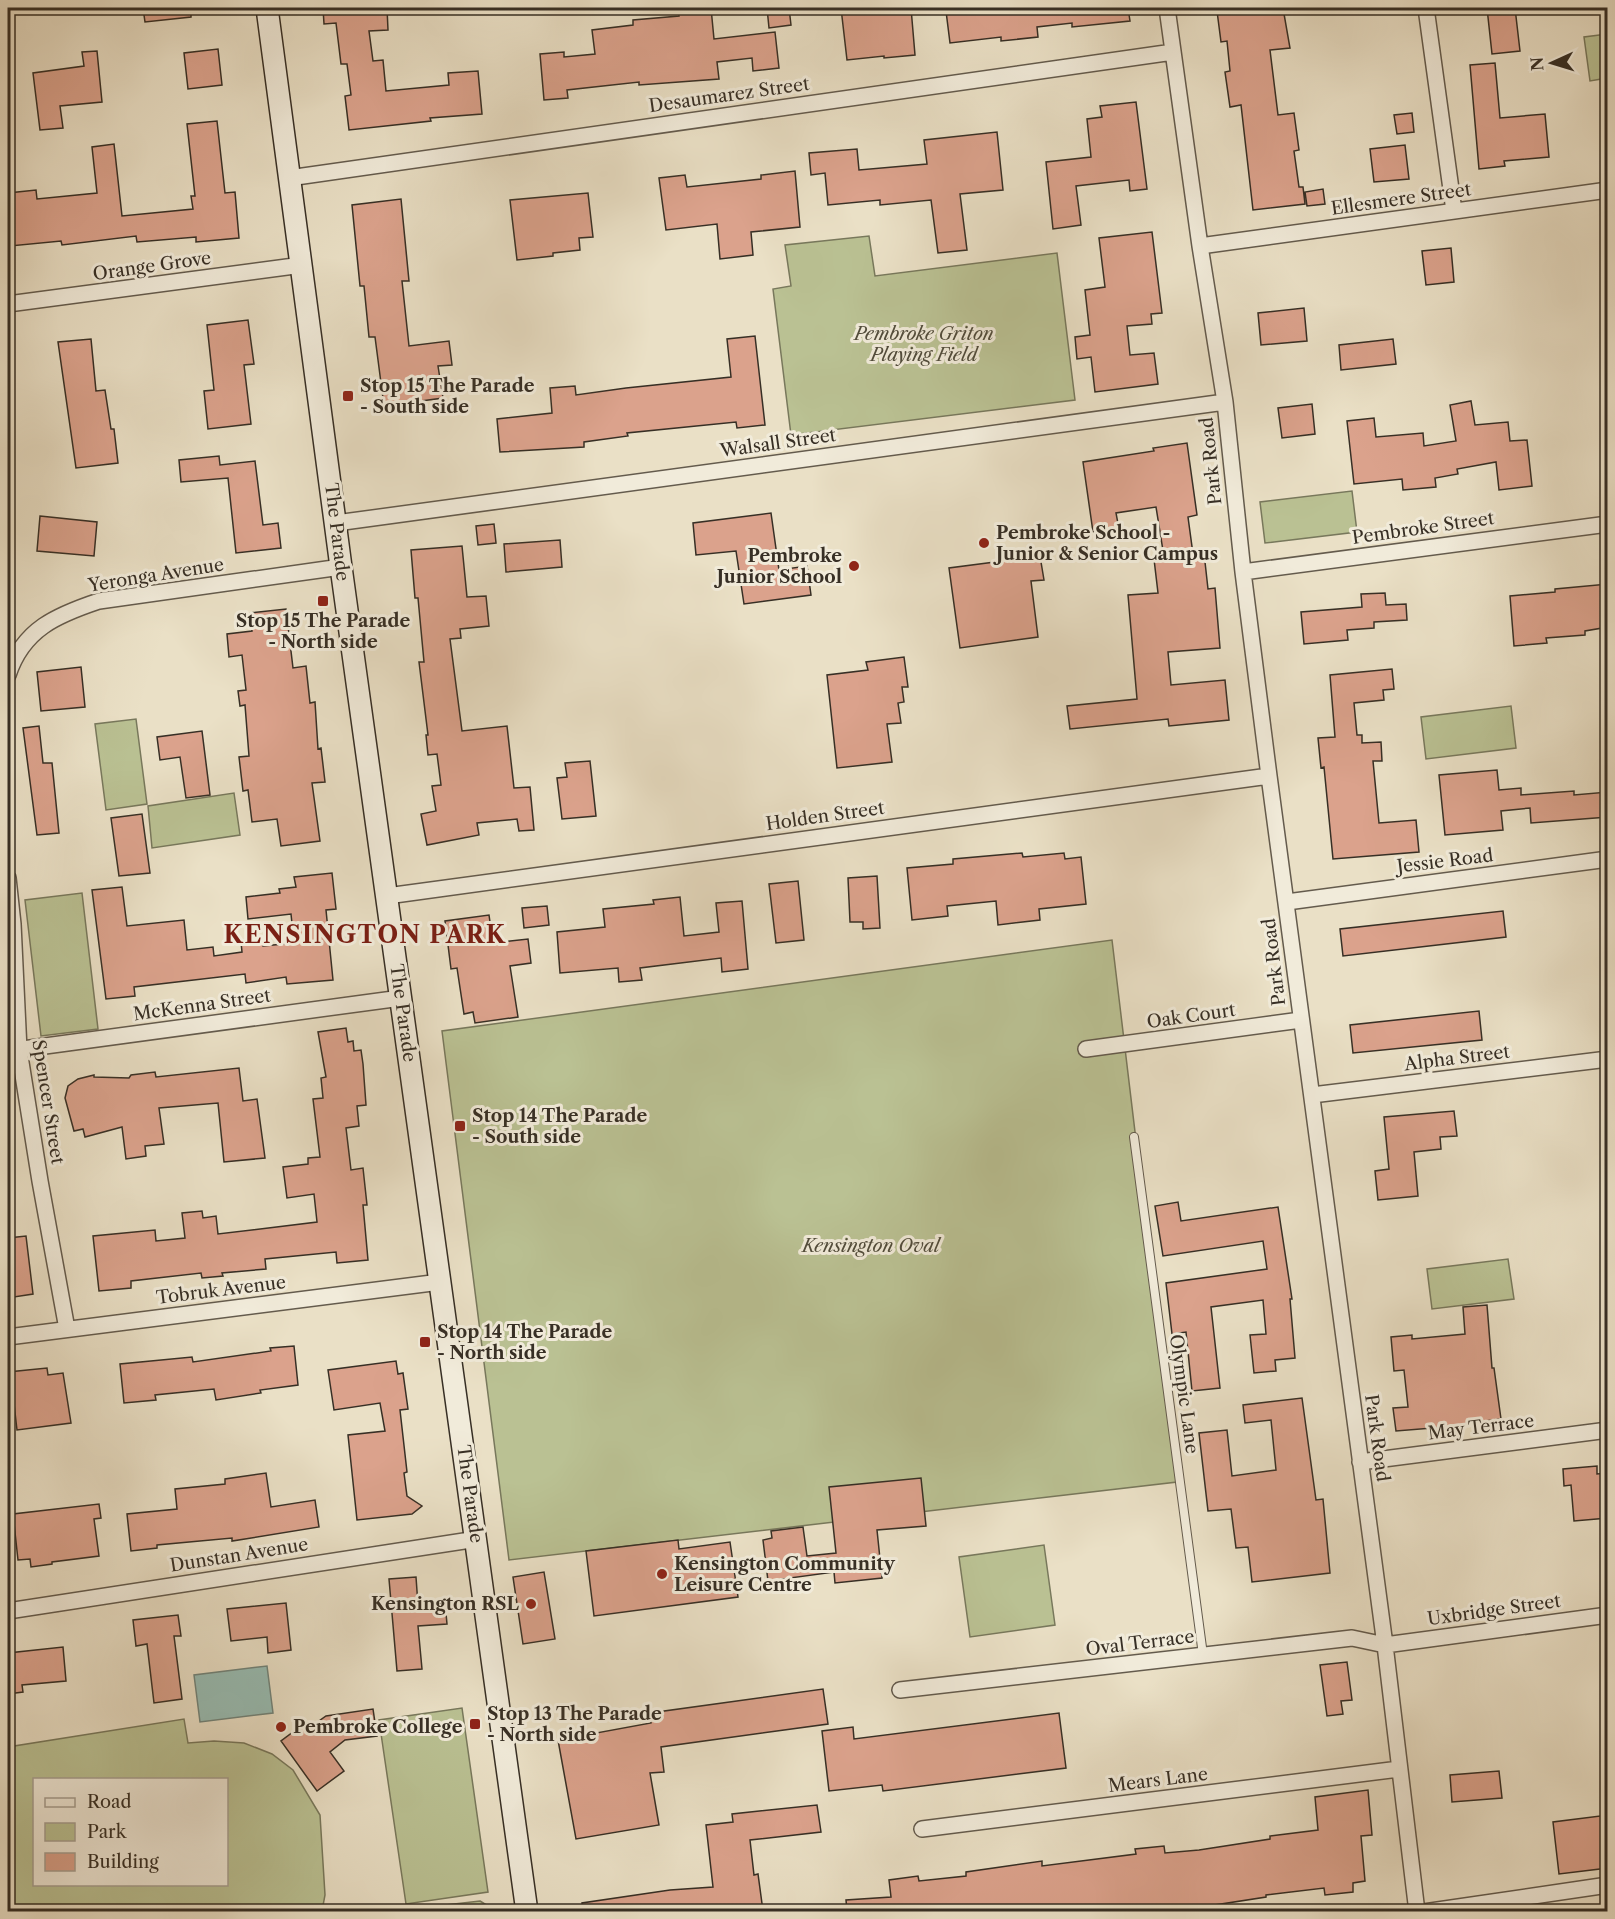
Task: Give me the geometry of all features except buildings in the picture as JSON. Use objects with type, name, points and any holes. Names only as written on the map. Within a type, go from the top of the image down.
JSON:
[{"type":"main road","name":"The Parade","points":[[267,8],[341,567],[527,1911]]},
{"type":"street","name":"Park Road","points":[[1167,8],[1200,246],[1225,402],[1243,572],[1385,1645],[1417,1911]]},
{"type":"street","points":[[1426,8],[1454,212]]},
{"type":"street","name":"Desaumarez Street","points":[[290,177],[1173,52]]},
{"type":"street","name":"Ellesmere Street","points":[[1200,246],[1608,190]]},
{"type":"street","name":"Orange Grove","points":[[8,304],[302,266]]},
{"type":"street","name":"Walsall Street","points":[[336,523],[1225,402]]},
{"type":"street","name":"Pembroke Street","points":[[1243,572],[1608,524]]},
{"type":"street","name":"Yeronga Avenue","points":[[8,675],[30,636],[62,614],[99,601],[341,567]]},
{"type":"street","name":"Holden Street","points":[[387,896],[1269,776]]},
{"type":"street","name":"Jessie Road","points":[[1287,902],[1608,859]]},
{"type":"street","name":"Spencer Street","points":[[8,878],[13,924],[13,1051],[67,1329]]},
{"type":"street","name":"McKenna Street","points":[[13,1051],[401,998]]},
{"type":"street","name":"Oak Court","points":[[1086,1050],[1301,1020]]},
{"type":"street","name":"Alpha Street","points":[[1312,1095],[1608,1059]]},
{"type":"street","name":"Tobruk Avenue","points":[[8,1337],[440,1282]]},
{"type":"street","name":"May Terrace","points":[[1360,1462],[1608,1430]]},
{"type":"street","name":"Dunstan Avenue","points":[[8,1611],[477,1539]]},
{"type":"street","name":"Uxbridge Street","points":[[1385,1645],[1608,1615]]},
{"type":"street","name":"Oval Terrace","points":[[900,1690],[1352,1638],[1385,1645]]},
{"type":"street","name":"Mears Lane","points":[[922,1829],[1399,1770]]},
{"type":"street","points":[[1424,1911],[1608,1885]]},
{"type":"lane","name":"Olympic Lane","points":[[1134,1137],[1203,1655]]},
{"type":"green space","points":[[1607,34],[1607,78],[1590,81],[1584,37]]},
{"type":"green space","name":"Pembroke Griton Playing Field","points":[[869,236],[875,276],[1057,253],[1075,400],[791,435],[773,289],[791,286],[785,245]]},
{"type":"green space","points":[[1352,491],[1357,532],[1265,543],[1260,502]]},
{"type":"green space","points":[[1511,706],[1516,748],[1426,759],[1421,717]]},
{"type":"green space","points":[[136,719],[147,804],[106,810],[95,724]]},
{"type":"green space","points":[[234,793],[240,835],[152,848],[148,806]]},
{"type":"green space","points":[[82,893],[98,1029],[41,1036],[25,900]]},
{"type":"green space","name":"Kensington Oval","points":[[1112,940],[1177,1482],[509,1560],[442,1031]]},
{"type":"green space","points":[[1508,1259],[1514,1299],[1432,1309],[1427,1269]]},
{"type":"green space","points":[[1044,1545],[1055,1625],[970,1637],[959,1557]]},
{"type":"green space","points":[[462,1708],[488,1892],[406,1904],[379,1720]]},
{"type":"green space","points":[[184,1719],[188,1743],[214,1741],[244,1743],[272,1754],[293,1770],[320,1815],[325,1895],[322,1911],[8,1911],[8,1747]]},
{"type":"green space","points":[[480,1901],[493,1911],[393,1911]]},
{"type":"water","points":[[267,1666],[273,1713],[200,1722],[194,1675]]},
{"type":"place","name":"Stop 15 The Parade - South side","points":[[348,396]]},
{"type":"place","name":"Pembroke School - Junior & Senior Campus","points":[[984,543]]},
{"type":"place","name":"Pembroke Junior School","points":[[854,566]]},
{"type":"place","name":"Stop 15 The Parade - North side","points":[[323,601]]},
{"type":"place","name":"Stop 14 The Parade - South side","points":[[460,1126]]},
{"type":"place","name":"Stop 14 The Parade - North side","points":[[425,1342]]},
{"type":"place","name":"Kensington Community Leisure Centre","points":[[662,1574]]},
{"type":"place","name":"Kensington RSL","points":[[531,1604]]},
{"type":"place","name":"Stop 13 The Parade - North side","points":[[475,1724]]},
{"type":"place","name":"Pembroke College","points":[[281,1727]]},
{"type":"district","name":"KENSINGTON PARK","points":[[365,934]]}]
